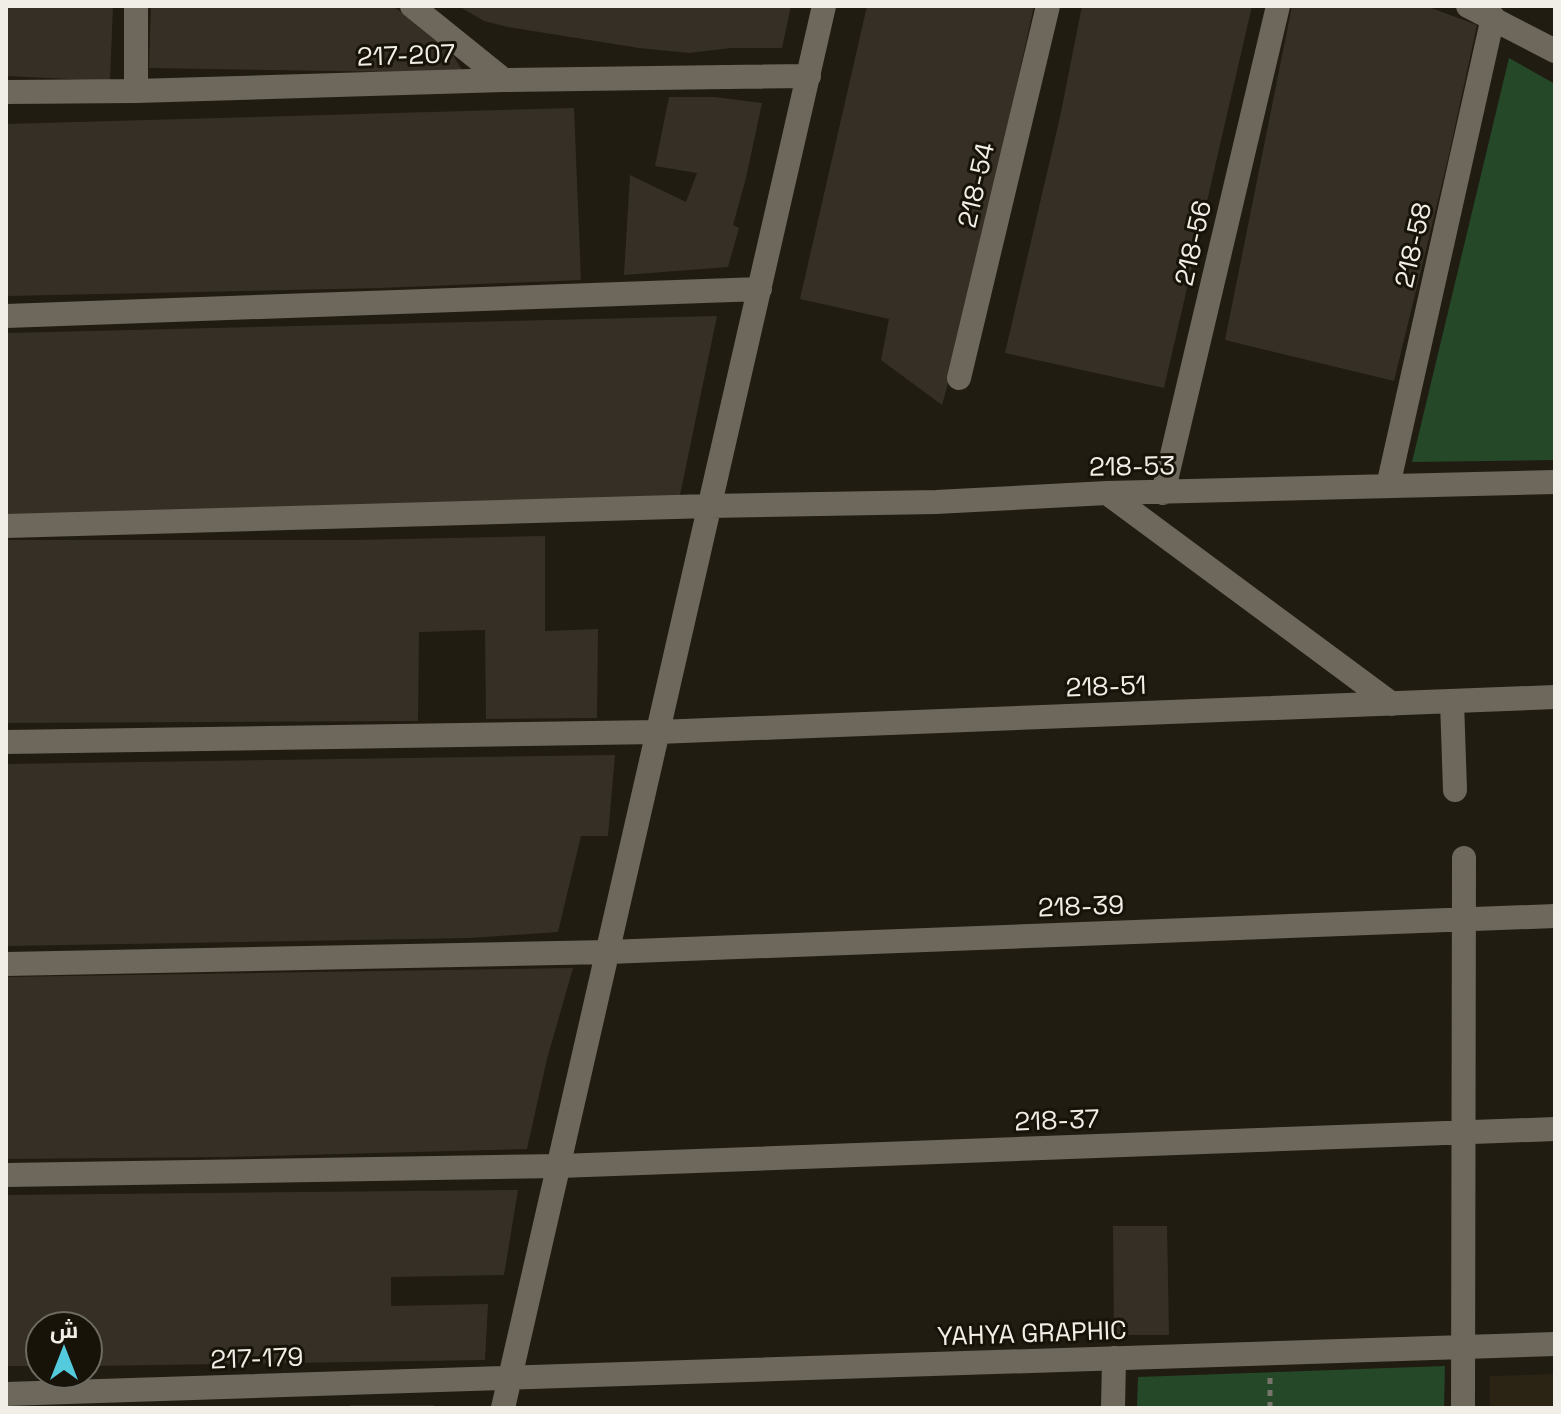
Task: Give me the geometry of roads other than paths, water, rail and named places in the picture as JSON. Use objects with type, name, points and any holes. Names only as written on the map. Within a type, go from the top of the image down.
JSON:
[{"type":"street","points":[[136,6],[136,91]]},
{"type":"street","points":[[412,6],[504,80]]},
{"type":"street","points":[[503,1408],[824,6]]},
{"type":"street","name":"218-54","points":[[959,378],[1048,6]]},
{"type":"street","name":"218-56","points":[[1163,493],[1278,6]]},
{"type":"street","points":[[1468,6],[1554,47]]},
{"type":"street","name":"218-58","points":[[1388,486],[1493,17]]},
{"type":"street","name":"217-207","points":[[6,92],[809,76]]},
{"type":"street","points":[[6,316],[760,289]]},
{"type":"street","name":"218-53","points":[[6,526],[936,502],[1107,493],[1555,482]]},
{"type":"street","points":[[1107,493],[1392,704]]},
{"type":"street","name":"218-51","points":[[6,742],[658,732],[1555,697]]},
{"type":"street","points":[[1452,701],[1455,790]]},
{"type":"street","points":[[1463,1408],[1464,858]]},
{"type":"street","name":"218-39","points":[[6,964],[608,952],[1555,916]]},
{"type":"street","name":"218-37","points":[[6,1175],[560,1166],[1555,1129]]},
{"type":"street","name":"YAHYA GRAPHIC","points":[[510,1378],[1555,1344]]},
{"type":"street","points":[[1113,1408],[1114,1358]]},
{"type":"street","name":"217-179","points":[[6,1394],[510,1378]]}]
